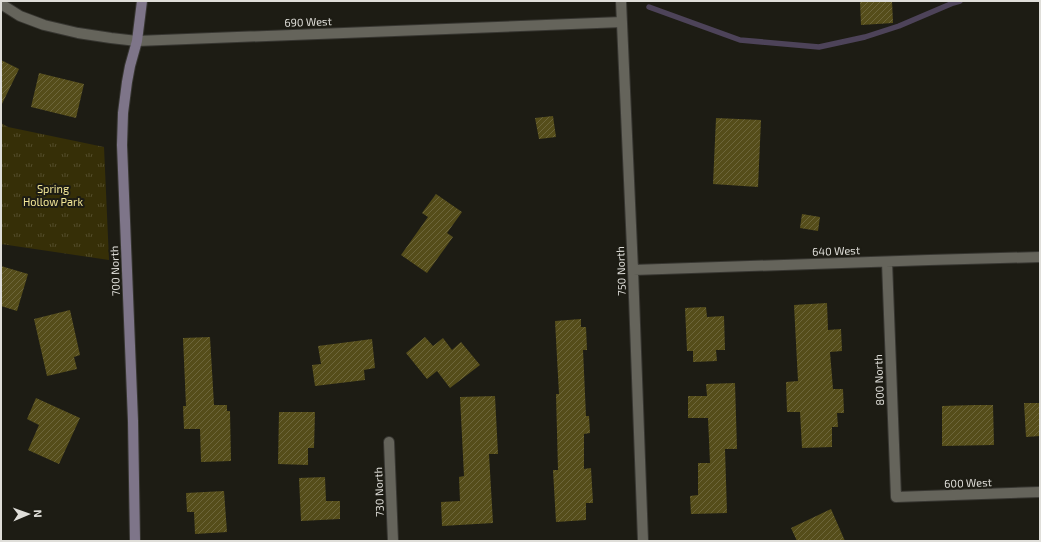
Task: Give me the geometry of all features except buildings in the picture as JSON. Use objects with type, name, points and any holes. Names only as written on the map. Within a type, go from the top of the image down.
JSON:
[{"type":"street","name":"700 North","points":[[135,541],[122,145],[123,113],[127,82],[137,41],[142,1]]},
{"type":"street","name":"750 North","points":[[621,1],[643,541]]},
{"type":"street","name":"690 West","points":[[1,4],[20,16],[44,26],[78,33],[137,41],[622,22]]},
{"type":"street","name":"640 West","points":[[633,270],[1040,257]]},
{"type":"street","name":"800 North","points":[[887,262],[896,497]]},
{"type":"street","name":"730 North","points":[[390,442],[393,541]]},
{"type":"street","name":"600 West","points":[[896,497],[1040,492]]},
{"type":"green space","name":"Spring Hollow Park","points":[[1,123],[8,127],[104,147],[109,260],[1,244]]},
{"type":"waterway","points":[[649,7],[740,40],[819,47],[865,37],[899,26],[960,1]]}]
